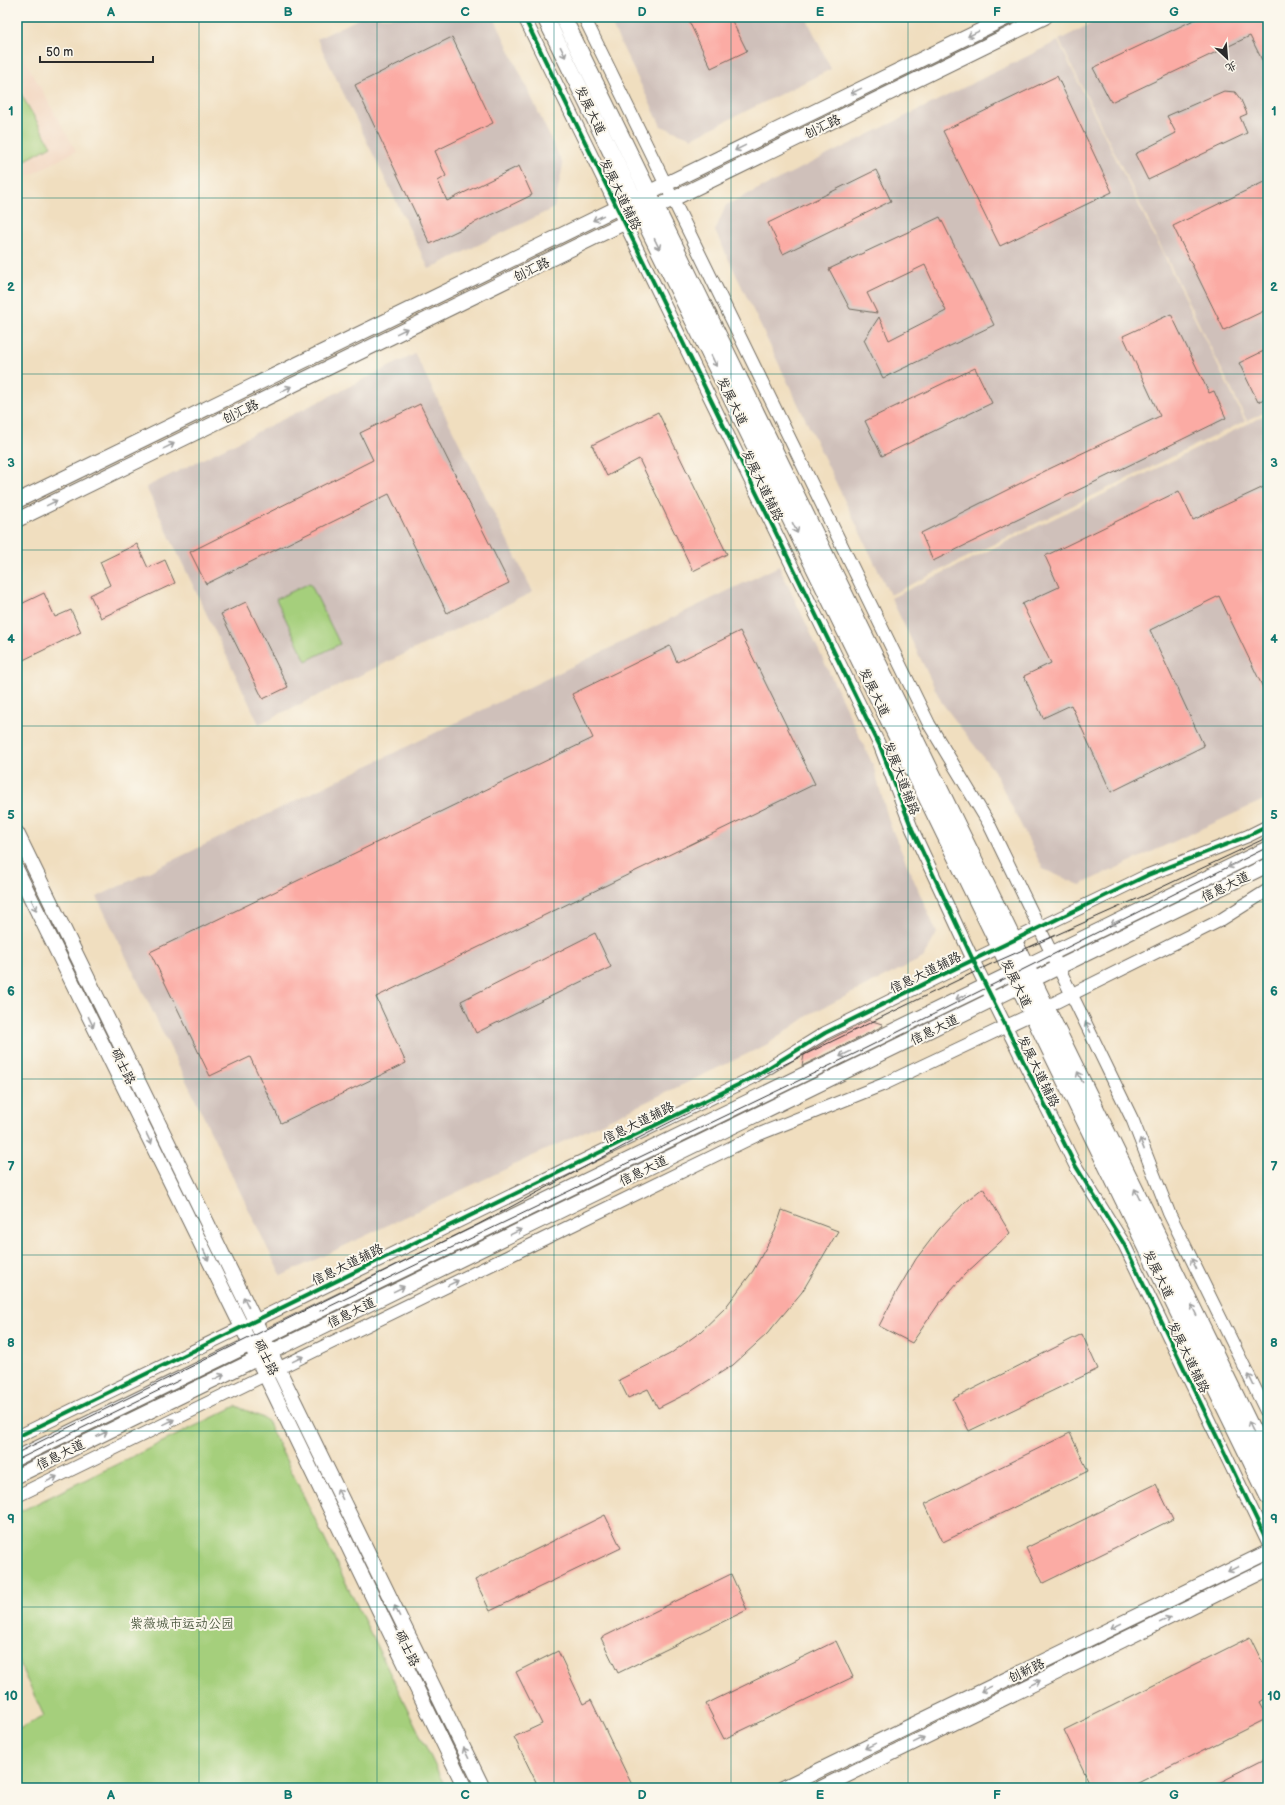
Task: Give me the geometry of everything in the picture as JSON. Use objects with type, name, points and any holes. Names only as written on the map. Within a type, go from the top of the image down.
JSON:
[{"type":"main road","name":"发展大道","points":[[545,17],[1022,976],[1268,1496]]},
{"type":"main road","name":"发展大道","points":[[563,17],[650,192],[1006,944]]},
{"type":"main road","name":"发展大道","points":[[1039,1011],[1268,1462]]},
{"type":"street","name":"发展大道辅路","points":[[524,17],[880,746],[912,829],[993,1000],[1075,1165],[1124,1244],[1268,1543]]},
{"type":"street","points":[[584,17],[929,724],[988,822],[1040,928],[1133,1121],[1169,1213],[1268,1416]]},
{"type":"street","name":"创汇路","points":[[17,501],[1008,17]]},
{"type":"street","name":"创汇路","points":[[17,520],[1046,17]]},
{"type":"street","name":"信息大道辅路","points":[[17,1437],[752,1078],[825,1033],[1006,944],[1148,875],[1248,836],[1268,826]]},
{"type":"street","name":"硕士路","points":[[17,833],[483,1788]]},
{"type":"street","name":"信息大道","points":[[17,1476],[256,1358],[993,1000],[1052,954],[1268,848]]},
{"type":"street","name":"信息大道","points":[[17,1458],[986,985],[1058,967],[1268,865]]},
{"type":"street","name":"硕士路","points":[[17,870],[250,1345],[464,1788]]},
{"type":"street","points":[[17,1496],[757,1135],[882,1085],[1039,1011],[1219,921],[1268,890]]},
{"type":"street","name":"创新路","points":[[783,1788],[1268,1552]]},
{"type":"street","name":"创新路","points":[[821,1788],[1268,1569]]},
{"type":"shaded area","points":[[362,17],[494,17],[563,165],[554,208],[429,269],[317,39]]},
{"type":"shaded area","points":[[608,17],[806,17],[831,69],[692,138],[661,126]]},
{"type":"shaded area","points":[[1104,17],[1268,17],[1268,411],[1247,421],[1059,40]]},
{"type":"shaded area","points":[[1058,41],[1245,421],[890,595],[715,231],[726,205]]},
{"type":"shaded area","points":[[17,46],[76,151],[17,182]]},
{"type":"shaded area","points":[[415,354],[533,592],[259,724],[146,487]]},
{"type":"shaded area","points":[[1268,414],[1268,798],[1080,885],[1043,869],[994,771],[942,703],[891,598]]},
{"type":"shaded area","points":[[779,566],[873,765],[890,825],[937,933],[923,958],[812,1013],[768,1044],[281,1276],[97,897]]},
{"type":"green space","points":[[17,87],[51,146],[17,165]]},
{"type":"green space","points":[[310,583],[340,644],[306,661],[276,599]]},
{"type":"green space","name":"紫薇城市运动公园","points":[[236,1406],[266,1419],[446,1788],[17,1788],[17,1730],[44,1716],[17,1659],[17,1513]]},
{"type":"building","points":[[687,17],[730,17],[747,51],[711,68]]},
{"type":"building","points":[[1200,17],[1268,17],[1268,72],[1250,36],[1111,102],[1093,68]]},
{"type":"building","points":[[452,37],[493,123],[435,151],[446,176],[438,181],[447,201],[519,166],[532,195],[430,244],[355,85]]},
{"type":"building","points":[[1057,76],[1112,192],[1000,246],[943,131]]},
{"type":"building","points":[[1224,91],[1235,92],[1241,100],[1247,114],[1240,117],[1247,133],[1148,180],[1135,154],[1176,133],[1167,116]]},
{"type":"building","points":[[876,170],[891,201],[783,254],[768,223]]},
{"type":"building","points":[[1268,180],[1268,309],[1224,330],[1173,226]]},
{"type":"building","points":[[940,217],[994,325],[883,378],[864,340],[879,317],[889,340],[946,311],[925,265],[867,293],[877,313],[850,309],[829,269]]},
{"type":"building","points":[[1171,314],[1209,393],[1214,391],[1226,418],[933,561],[921,533],[1049,469],[1160,416],[1123,336]]},
{"type":"building","points":[[1268,349],[1268,397],[1258,402],[1239,363]]},
{"type":"building","points":[[975,368],[992,403],[882,456],[865,421]]},
{"type":"building","points":[[420,404],[509,583],[447,613],[389,494],[206,584],[190,552],[373,460],[360,433]]},
{"type":"building","points":[[658,412],[727,554],[693,571],[639,459],[607,476],[592,445]]},
{"type":"building","points":[[1268,485],[1268,698],[1219,596],[1150,630],[1204,746],[1111,792],[1071,705],[1043,718],[1024,676],[1051,663],[1022,604],[1059,587],[1045,556],[1179,491],[1193,520]]},
{"type":"building","points":[[137,544],[148,568],[165,560],[175,583],[101,618],[90,595],[110,585],[100,562]]},
{"type":"building","points":[[44,593],[55,617],[71,610],[81,632],[17,663],[17,606]]},
{"type":"building","points":[[246,602],[288,687],[263,699],[221,614]]},
{"type":"building","points":[[740,631],[815,784],[376,997],[406,1063],[281,1123],[250,1057],[210,1076],[150,952],[593,738],[572,694],[670,646],[677,662]]},
{"type":"building","points":[[595,933],[611,967],[476,1033],[461,1001]]},
{"type":"building","points":[[869,1020],[882,1024],[883,1026],[802,1066],[804,1055],[829,1040]]},
{"type":"building","points":[[983,1188],[1010,1233],[964,1275],[938,1305],[912,1343],[879,1326],[916,1259],[939,1229],[965,1202]]},
{"type":"building","points":[[782,1210],[838,1231],[802,1292],[767,1334],[733,1365],[690,1392],[658,1408],[648,1389],[628,1398],[619,1380],[670,1354],[699,1333],[725,1308],[753,1271],[775,1231]]},
{"type":"building","points":[[1082,1334],[1098,1369],[969,1431],[953,1399]]},
{"type":"building","points":[[1070,1433],[1088,1471],[943,1542],[925,1504]]},
{"type":"building","points":[[1156,1484],[1173,1519],[1043,1583],[1026,1548]]},
{"type":"building","points":[[605,1515],[621,1548],[490,1611],[475,1580]]},
{"type":"building","points":[[731,1574],[747,1610],[618,1673],[601,1638]]},
{"type":"building","points":[[1250,1637],[1268,1674],[1268,1696],[1259,1702],[1268,1718],[1128,1788],[1092,1788],[1064,1730]]},
{"type":"building","points":[[836,1641],[853,1677],[724,1739],[706,1704]]},
{"type":"building","points":[[558,1651],[583,1704],[591,1700],[632,1785],[625,1788],[539,1788],[514,1737],[542,1724],[516,1672]]},
{"type":"building","points":[[1268,1758],[1268,1788],[1209,1788]]},
{"type":"tram line","points":[[17,1453],[479,1224],[631,1142],[771,1071],[989,965],[1139,898],[1268,837]]},
{"type":"tram line","points":[[320,1311],[856,1053],[1268,847]]},
{"type":"tram line","points":[[17,1460],[180,1380]]},
{"type":"cycle path","points":[[524,17],[880,746],[912,829],[973,960],[1075,1165],[1124,1244],[1268,1543]]},
{"type":"cycle path","points":[[17,1437],[752,1078],[825,1033],[944,974],[1148,875],[1248,836],[1268,826]]}]
